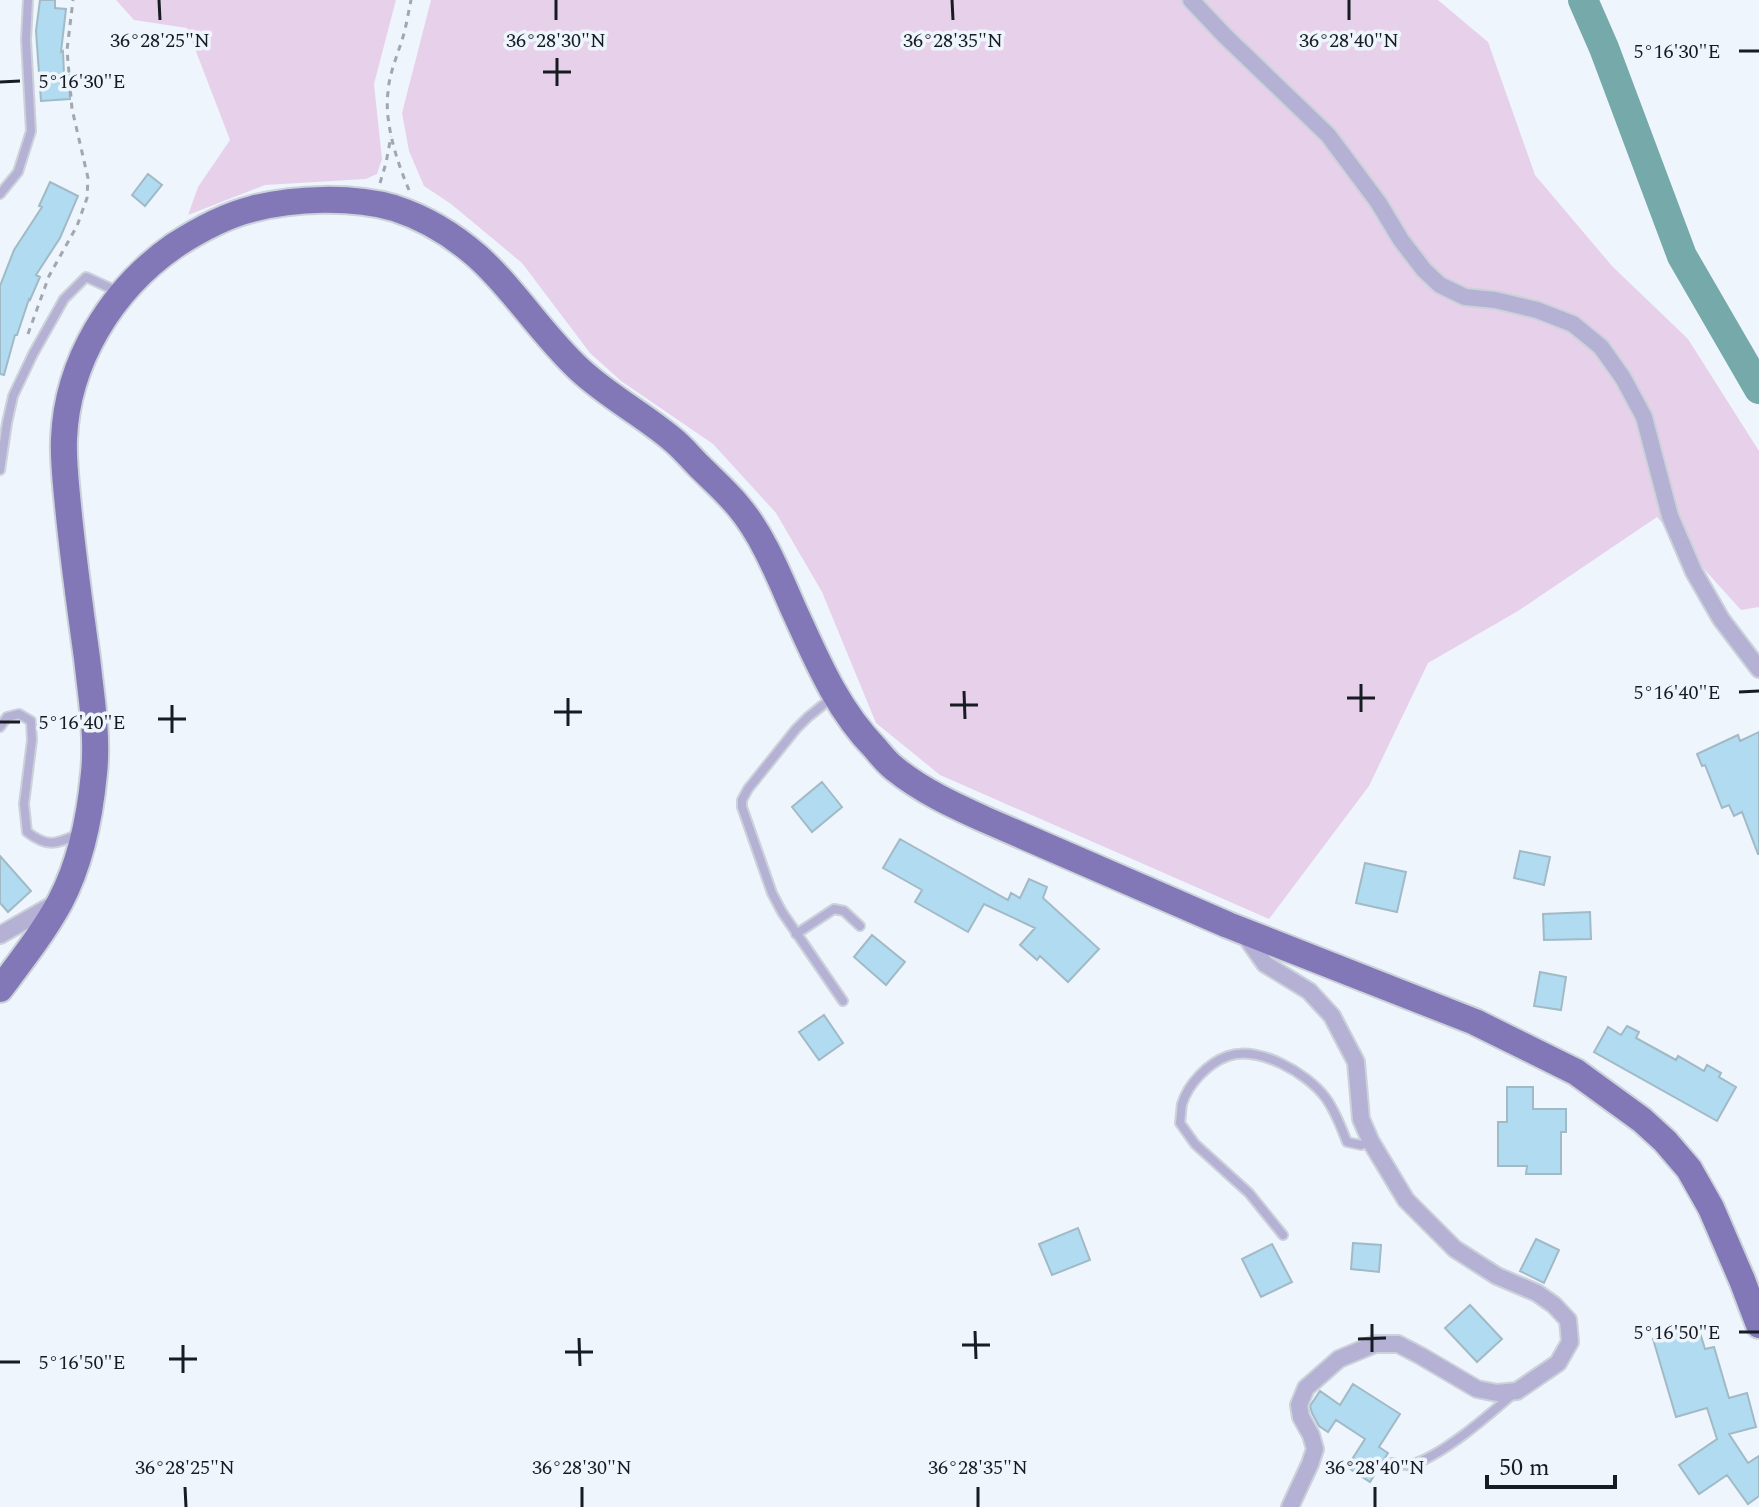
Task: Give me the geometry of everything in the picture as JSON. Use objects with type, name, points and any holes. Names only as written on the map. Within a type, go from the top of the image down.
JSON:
[{"type":"main road","points":[[0,989],[61,900],[77,862],[94,775],[96,747],[91,688],[69,518],[63,441],[75,376],[86,346],[108,310],[160,256],[189,236],[222,220],[248,210],[299,202],[331,200],[391,207],[439,227],[476,256],[516,296],[574,364],[676,442],[742,510],[772,559],[834,695],[863,736],[892,767],[943,799],[986,820],[1241,930],[1489,1029],[1576,1072],[1642,1120],[1689,1169],[1711,1208],[1759,1325]]},
{"type":"street","points":[[1191,0],[1328,135],[1378,202],[1408,250],[1440,285],[1465,297],[1537,310],[1573,324],[1601,347],[1623,378],[1644,417],[1670,516],[1694,572],[1721,619],[1759,669]]},
{"type":"street","points":[[0,935],[61,900]]},
{"type":"street","points":[[1241,930],[1265,964],[1309,991],[1332,1016],[1356,1062],[1361,1119],[1371,1142],[1406,1200],[1455,1249],[1497,1276],[1537,1293],[1554,1305],[1568,1320],[1570,1342],[1558,1363],[1517,1391],[1497,1393],[1477,1389],[1398,1344],[1375,1344],[1339,1359],[1306,1388],[1299,1405],[1315,1449],[1290,1507]]},
{"type":"lane","points":[[0,194],[18,172],[31,131],[26,40],[28,0]]},
{"type":"lane","points":[[0,470],[4,420],[33,354],[64,299],[86,277],[123,294]]},
{"type":"lane","points":[[834,695],[796,729],[742,800],[743,813],[772,893],[796,934],[843,1001]]},
{"type":"lane","points":[[0,727],[7,717],[19,714],[31,721],[32,740],[24,804],[27,832],[41,843],[58,843],[83,833]]},
{"type":"lane","points":[[796,934],[834,909],[844,911],[860,926]]},
{"type":"lane","points":[[1283,1235],[1249,1193],[1195,1144],[1180,1123],[1182,1104],[1190,1088],[1206,1069],[1229,1055],[1252,1054],[1284,1063],[1326,1097],[1347,1142],[1361,1145],[1371,1142]]},
{"type":"lane","points":[[1392,1463],[1407,1466],[1428,1458],[1482,1421],[1517,1391]]},
{"type":"path","points":[[28,334],[49,276],[77,226],[87,198],[88,178],[72,109],[67,50],[73,0]]},
{"type":"path","points":[[411,0],[403,40],[391,72],[387,94],[388,116],[402,174],[422,219]]},
{"type":"path","points":[[361,202],[377,190],[386,163],[391,132]]},
{"type":"shaded area","points":[[116,0],[396,0],[374,84],[382,159],[377,174],[366,179],[265,185],[188,215],[198,187],[230,140],[187,28],[134,20]]},
{"type":"shaded area","points":[[431,0],[1438,0],[1488,42],[1535,175],[1612,266],[1688,339],[1759,451],[1759,607],[1741,610],[1657,517],[1518,611],[1428,663],[1369,786],[1269,919],[940,775],[876,723],[822,592],[776,513],[713,444],[621,381],[590,353],[522,263],[451,204],[424,186],[409,151],[402,113]]},
{"type":"building","points":[[40,0],[55,0],[55,8],[66,9],[61,52],[64,75],[69,75],[70,99],[41,101],[36,31]]},
{"type":"building","points":[[148,174],[162,185],[145,206],[132,195]]},
{"type":"building","points":[[50,182],[78,196],[60,238],[36,275],[40,277],[15,335],[4,375],[0,374],[0,286],[14,250],[42,207],[39,206]]},
{"type":"building","points":[[1759,732],[1758,854],[1742,812],[1734,816],[1729,805],[1722,808],[1705,765],[1702,766],[1697,754],[1738,735],[1740,741]]},
{"type":"building","points":[[822,782],[842,807],[812,832],[792,807]]},
{"type":"building","points":[[900,839],[1008,900],[1011,893],[1020,898],[1029,879],[1047,887],[1043,898],[1099,949],[1068,982],[1040,956],[1037,960],[1020,945],[1035,928],[984,904],[968,932],[915,902],[922,890],[883,868]]},
{"type":"building","points":[[1520,851],[1550,857],[1544,885],[1514,878]]},
{"type":"building","points":[[0,856],[31,891],[8,912],[0,903]]},
{"type":"building","points":[[1365,863],[1406,872],[1397,912],[1356,903]]},
{"type":"building","points":[[1590,912],[1591,939],[1544,940],[1543,914]]},
{"type":"building","points":[[872,935],[905,962],[886,985],[854,957]]},
{"type":"building","points":[[1540,972],[1566,977],[1561,1010],[1534,1006]]},
{"type":"building","points":[[824,1015],[843,1043],[819,1060],[799,1032]]},
{"type":"building","points":[[1627,1026],[1639,1032],[1636,1038],[1704,1071],[1707,1065],[1736,1087],[1717,1121],[1594,1052],[1608,1027],[1621,1035]]},
{"type":"building","points":[[1507,1087],[1533,1087],[1533,1109],[1566,1109],[1566,1132],[1561,1132],[1561,1174],[1526,1174],[1527,1166],[1498,1166],[1498,1122],[1507,1122]]},
{"type":"building","points":[[1078,1228],[1090,1260],[1052,1275],[1039,1244]]},
{"type":"building","points":[[1536,1239],[1559,1250],[1544,1283],[1520,1271]]},
{"type":"building","points":[[1353,1243],[1381,1245],[1379,1272],[1351,1269]]},
{"type":"building","points":[[1272,1244],[1292,1282],[1261,1297],[1242,1259]]},
{"type":"building","points":[[1470,1305],[1502,1339],[1477,1362],[1445,1328]]},
{"type":"building","points":[[1698,1326],[1705,1349],[1714,1347],[1729,1398],[1747,1393],[1756,1427],[1729,1434],[1748,1463],[1759,1456],[1759,1496],[1748,1504],[1727,1475],[1699,1494],[1679,1465],[1717,1439],[1707,1408],[1676,1417],[1653,1339]]},
{"type":"building","points":[[1353,1384],[1400,1414],[1379,1447],[1388,1453],[1370,1482],[1347,1467],[1365,1439],[1336,1420],[1328,1432],[1319,1426],[1310,1406],[1320,1391],[1340,1405]]},
{"type":"waterway","points":[[1583,0],[1682,256],[1759,389]]}]
